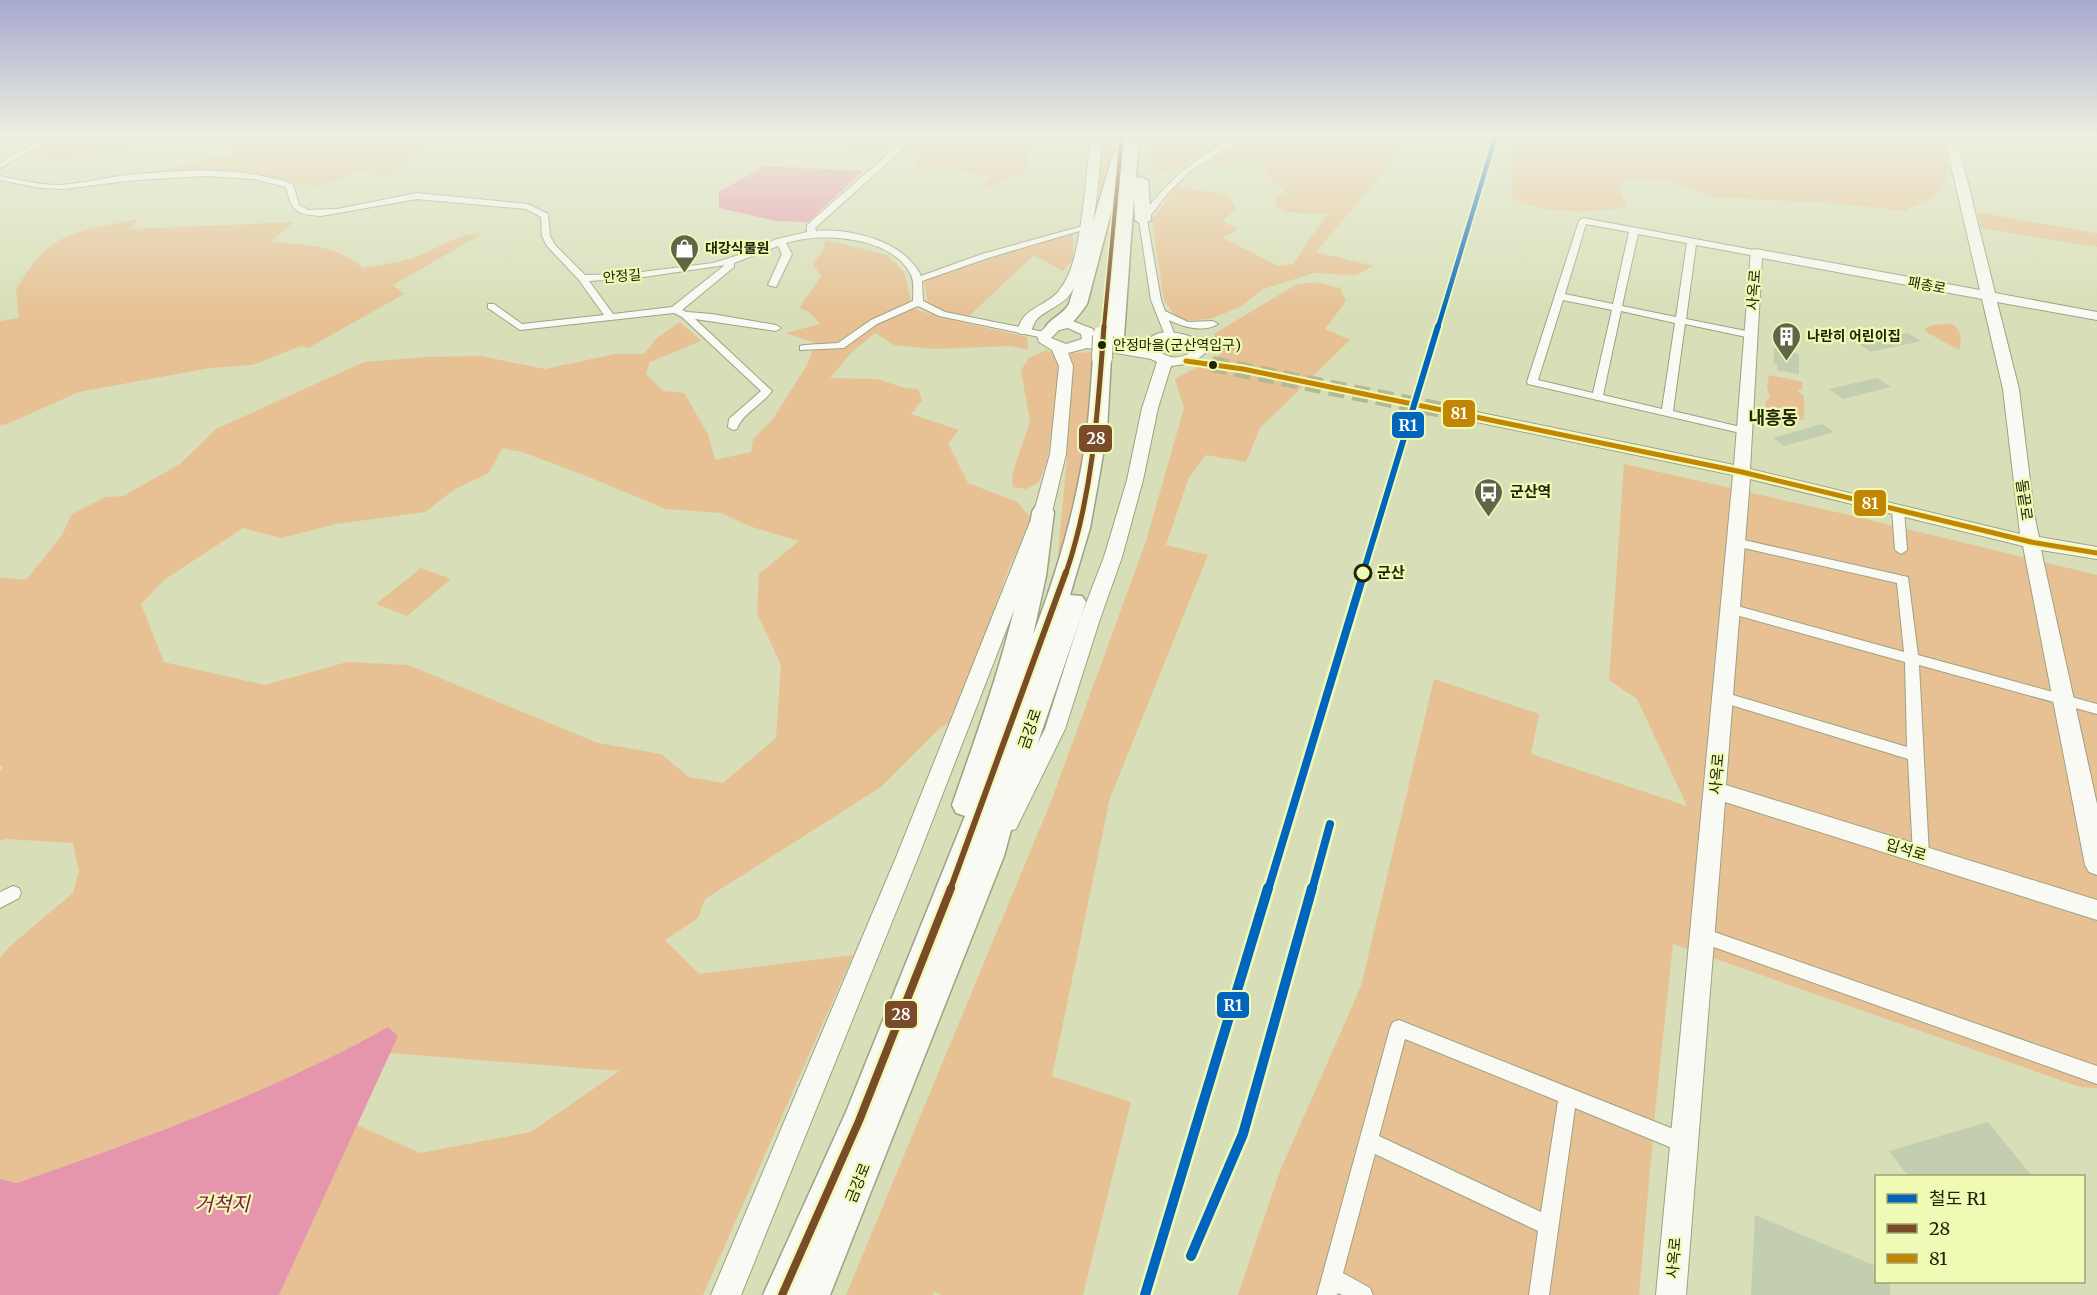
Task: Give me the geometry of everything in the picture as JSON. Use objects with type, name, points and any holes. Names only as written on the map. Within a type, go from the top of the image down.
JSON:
[{"type":"highway","points":[[1049,331],[1071,315],[1078,304],[1109,195]]},
{"type":"highway","name":"금강로","points":[[782,1295],[859,1121],[963,857],[1067,570],[1079,528],[1097,431],[1101,345],[1116,195]]},
{"type":"highway","name":"금강로","points":[[811,1295],[990,856],[1010,786],[1080,582],[1096,521],[1107,461],[1101,345],[1123,195]]},
{"type":"highway","points":[[1142,195],[1143,220]]},
{"type":"highway","points":[[837,1169],[925,928],[1005,692],[1033,585],[1043,513]]},
{"type":"street","name":"안정길","points":[[291,195],[292,202],[299,210],[309,212],[361,209],[404,197],[417,196],[528,207],[545,216],[546,236],[551,246],[582,278],[603,279],[717,265],[812,233],[845,235],[886,248],[899,254],[914,271],[917,280]]},
{"type":"street","points":[[812,233],[810,227],[846,195]]},
{"type":"street","points":[[1025,331],[1026,323],[1034,314],[1062,296],[1075,274],[1082,249],[1087,195]]},
{"type":"street","points":[[1160,195],[1143,220],[1156,300],[1170,336]]},
{"type":"street","name":"돌끝로","points":[[1965,195],[2011,389],[2031,542],[2097,865]]},
{"type":"street","points":[[1745,431],[1532,382],[1583,221],[1756,253]]},
{"type":"street","points":[[918,302],[917,280],[985,256],[1083,227]]},
{"type":"street","points":[[1597,397],[1634,230]]},
{"type":"street","points":[[1667,413],[1692,241]]},
{"type":"street","points":[[773,285],[787,254],[780,242]]},
{"type":"street","name":"패총로","points":[[1756,253],[2097,316]]},
{"type":"street","name":"사옥로","points":[[1671,1295],[1742,472],[1756,253]]},
{"type":"street","points":[[680,312],[740,258]]},
{"type":"street","points":[[582,278],[610,316]]},
{"type":"street","points":[[1559,296],[1751,335]]},
{"type":"street","points":[[918,302],[942,314],[1025,331],[1049,331],[1077,326],[1084,328],[1101,345]]},
{"type":"street","points":[[804,348],[840,346],[874,322],[918,302]]},
{"type":"street","points":[[491,306],[520,327],[610,316],[680,312],[776,328]]},
{"type":"street","points":[[680,312],[767,391],[761,399],[734,421],[733,427]]},
{"type":"street","points":[[1161,313],[1187,325],[1213,324]]},
{"type":"street","points":[[1049,331],[1047,343],[1058,348],[1101,345],[1213,362]]},
{"type":"street","points":[[990,856],[1056,729],[1090,619],[1113,557],[1135,480],[1150,408],[1157,353],[1163,337],[1170,336],[1197,344],[1192,357]]},
{"type":"street","points":[[726,1295],[908,855],[1043,513],[1058,454],[1064,397],[1066,366],[1058,348]]},
{"type":"street","points":[[1467,415],[1593,443],[1742,472],[2031,542],[2097,553]]},
{"type":"street","points":[[1898,509],[1901,550]]},
{"type":"street","points":[[1735,542],[1903,580],[1912,658],[1915,755],[1922,855]]},
{"type":"street","points":[[1730,609],[2097,709]]},
{"type":"street","points":[[1723,697],[1915,755]]},
{"type":"street","name":"입석로","points":[[1715,790],[2097,910]]},
{"type":"street","points":[[1703,936],[2097,1075]]},
{"type":"street","points":[[1363,1295],[1330,1287],[1399,1028],[1684,1143]]},
{"type":"street","points":[[1539,1295],[1568,1095]]},
{"type":"street","points":[[1369,1141],[1549,1226]]},
{"type":"shaded area","points":[[1170,195],[1228,195],[1236,209],[1223,221],[1238,229],[1223,238],[1278,266],[1293,264],[1327,214],[1286,212],[1275,205],[1274,198],[1283,195],[1364,195],[1316,252],[1373,266],[1356,275],[1314,273],[1263,289],[1240,307],[1210,319],[1179,321],[1164,300],[1152,220]]},
{"type":"shaded area","points":[[1511,195],[1622,195],[1627,207],[1598,211],[1553,210],[1524,204],[1511,198]]},
{"type":"shaded area","points":[[1707,195],[1935,195],[1904,211],[1829,203]]},
{"type":"shaded area","points":[[1977,212],[2097,233],[2097,247],[1981,228]]},
{"type":"shaded area","points":[[137,219],[131,229],[294,222],[270,242],[307,245],[331,250],[353,260],[363,268],[410,259],[455,239],[480,235],[393,285],[404,294],[308,348],[301,346],[253,365],[210,368],[79,392],[0,425],[0,321],[19,318],[16,289],[29,269],[48,248],[71,235]]},
{"type":"shaded area","points":[[1073,232],[1073,259],[1063,271],[1034,255],[969,316],[947,313],[928,304],[924,280]]},
{"type":"shaded area","points":[[826,240],[887,255],[904,272],[911,300],[901,312],[915,309],[943,318],[1027,337],[1028,350],[1011,346],[935,349],[894,345],[875,333],[851,353],[830,378],[877,379],[905,388],[918,389],[922,400],[911,414],[959,430],[948,443],[968,483],[1017,502],[1033,520],[1009,567],[955,721],[940,728],[881,787],[705,899],[698,918],[665,940],[699,974],[853,955],[703,1295],[279,1295],[357,1125],[420,1153],[531,1132],[619,1071],[390,1053],[398,1036],[388,1027],[299,1073],[159,1132],[17,1183],[0,1179],[0,958],[9,947],[73,893],[79,871],[73,843],[6,839],[0,841],[0,772],[3,768],[0,765],[0,577],[26,580],[62,535],[72,514],[105,497],[123,496],[180,464],[216,429],[364,362],[481,356],[545,369],[615,354],[644,354],[657,338],[680,322],[701,341],[650,362],[646,374],[663,391],[684,393],[708,434],[715,460],[751,452],[753,439],[773,419],[807,365],[815,343],[785,333],[820,324],[809,312],[799,308],[821,276],[812,263],[821,254]],"holes":[[[502,448],[522,452],[666,509],[721,513],[749,526],[799,541],[759,574],[757,613],[781,665],[776,738],[723,783],[689,777],[661,754],[598,743],[408,665],[347,662],[265,685],[164,662],[141,604],[164,580],[243,528],[281,538],[336,524],[425,512],[455,489],[489,473]]]},
{"type":"shaded area","points":[[1316,282],[1340,288],[1346,301],[1325,329],[1350,340],[1260,428],[1246,462],[1206,455],[1189,477],[1166,545],[1208,555],[1110,798],[1052,1076],[1131,1102],[1083,1295],[941,1295],[934,1292],[933,1295],[846,1295],[1052,799],[1146,541],[1184,408],[1175,379],[1220,355],[1214,334],[1297,284]]},
{"type":"shaded area","points":[[1948,324],[1957,328],[1961,339],[1959,350],[1926,332],[1925,328]]},
{"type":"shaded area","points":[[1047,350],[1058,356],[1059,380],[1047,461],[1039,482],[1026,489],[1013,487],[1012,474],[1030,422],[1021,370],[1029,358]]},
{"type":"shaded area","points":[[1092,352],[1091,416],[1069,537],[1058,554],[1067,458],[1071,353]]},
{"type":"shaded area","points":[[1769,375],[1803,382],[1802,390],[1797,390],[1804,396],[1804,419],[1780,426],[1764,422],[1767,412],[1765,403],[1770,397],[1767,387]]},
{"type":"shaded area","points":[[1624,464],[2097,575],[2097,1088],[2080,1087],[1673,944],[1639,1295],[1238,1295],[1280,1171],[1361,986],[1434,679],[1539,714],[1531,754],[1687,806],[1637,699],[1609,680]]},
{"type":"shaded area","points":[[421,568],[451,579],[407,616],[376,604]]},
{"type":"water","points":[[719,195],[837,195],[808,222],[776,221],[719,208]]},
{"type":"water","name":"거척지","points":[[388,1027],[398,1036],[279,1295],[0,1295],[0,1179],[17,1183],[206,1113],[299,1073]]},
{"type":"building","points":[[1907,333],[1921,341],[1871,352],[1857,343]]},
{"type":"building","name":"나란히 어린이집","points":[[1774,348],[1799,354],[1799,374],[1777,370],[1777,364],[1774,364]]},
{"type":"building","points":[[1877,378],[1891,387],[1843,399],[1829,389]]},
{"type":"building","points":[[1822,424],[1834,432],[1784,446],[1773,438]]},
{"type":"building","points":[[1988,1122],[2031,1175],[1907,1175],[1889,1151]]},
{"type":"building","points":[[1755,1215],[1875,1266],[1875,1283],[1890,1283],[1890,1295],[1751,1295]]},
{"type":"tunnel","points":[[1212,364],[1467,415]]},
{"type":"rail line","name":"R1","points":[[1145,1295],[1478,195]]},
{"type":"rail line","name":"R1","points":[[1191,1256],[1243,1134],[1330,824]]},
{"type":"transit line","name":"28","points":[[782,1295],[859,1121],[963,857],[1067,570],[1079,528],[1097,431],[1105,306],[1116,195]]},
{"type":"transit line","name":"81","points":[[1186,361],[1243,369],[1742,472],[2031,542],[2097,553]]},
{"type":"place","name":"대강식물원","points":[[684,274]]},
{"type":"place","name":"안정마을(군산역입구)","points":[[1102,345]]},
{"type":"place","name":"나란히 어린이집","points":[[1786,362]]},
{"type":"place","name":"군산역","points":[[1489,518]]},
{"type":"place","name":"군산","points":[[1363,573]]},
{"type":"district","name":"내흥동","points":[[1773,418]]}]
